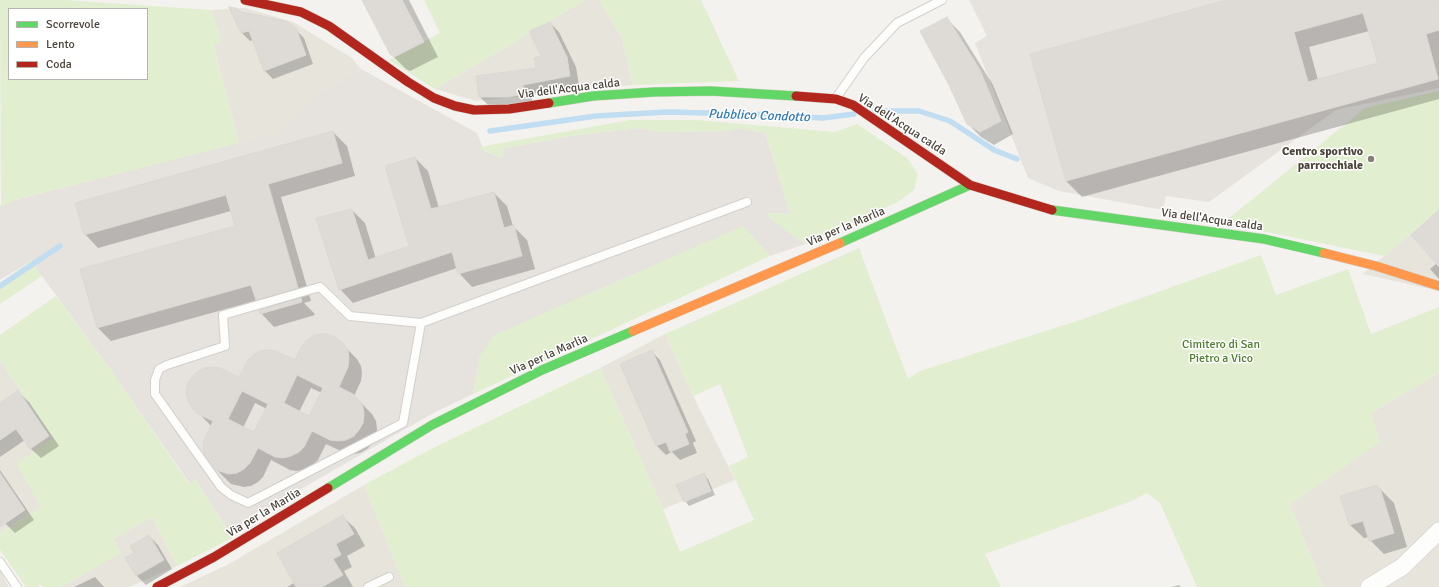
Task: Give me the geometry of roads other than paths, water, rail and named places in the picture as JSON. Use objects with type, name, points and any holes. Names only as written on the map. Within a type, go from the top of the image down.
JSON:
[{"type":"street","name":"Via dell'Acqua calda","points":[[244,0],[301,9],[329,26],[408,82],[434,98],[455,106],[474,110],[509,109],[593,96],[654,92],[711,91],[836,99],[852,105],[878,121],[970,185],[1056,211],[1264,239],[1376,266],[1439,286]]},
{"type":"street","name":"Via per la Marlia","points":[[157,587],[214,557],[432,426],[535,374],[869,231],[970,185]]},
{"type":"street","points":[[1369,587],[1402,567],[1439,531]]},
{"type":"lane","points":[[836,99],[864,58],[897,23],[942,0]]},
{"type":"lane","points":[[421,323],[403,422],[248,503],[221,487],[155,394],[155,380],[159,370],[167,364],[224,346],[223,315],[320,287],[350,316],[421,323],[747,202]]},
{"type":"lane","points":[[0,562],[17,587]]},
{"type":"lane","points":[[368,587],[389,578]]},
{"type":"waterway","name":"Pubblico Condotto","points":[[875,111],[919,111],[950,121],[994,150],[1017,159]]},
{"type":"waterway","name":"Pubblico Condotto","points":[[490,131],[596,116],[667,112],[752,114],[823,118],[854,114]]},
{"type":"waterway","name":"Pubblico Condotto","points":[[0,286],[60,246]]},
{"type":"place","name":"Centro sportivo parrocchiale","points":[[1371,159]]},
{"type":"park label","name":"Cimitero di San Pietro a Vico","points":[[1221,352]]}]
